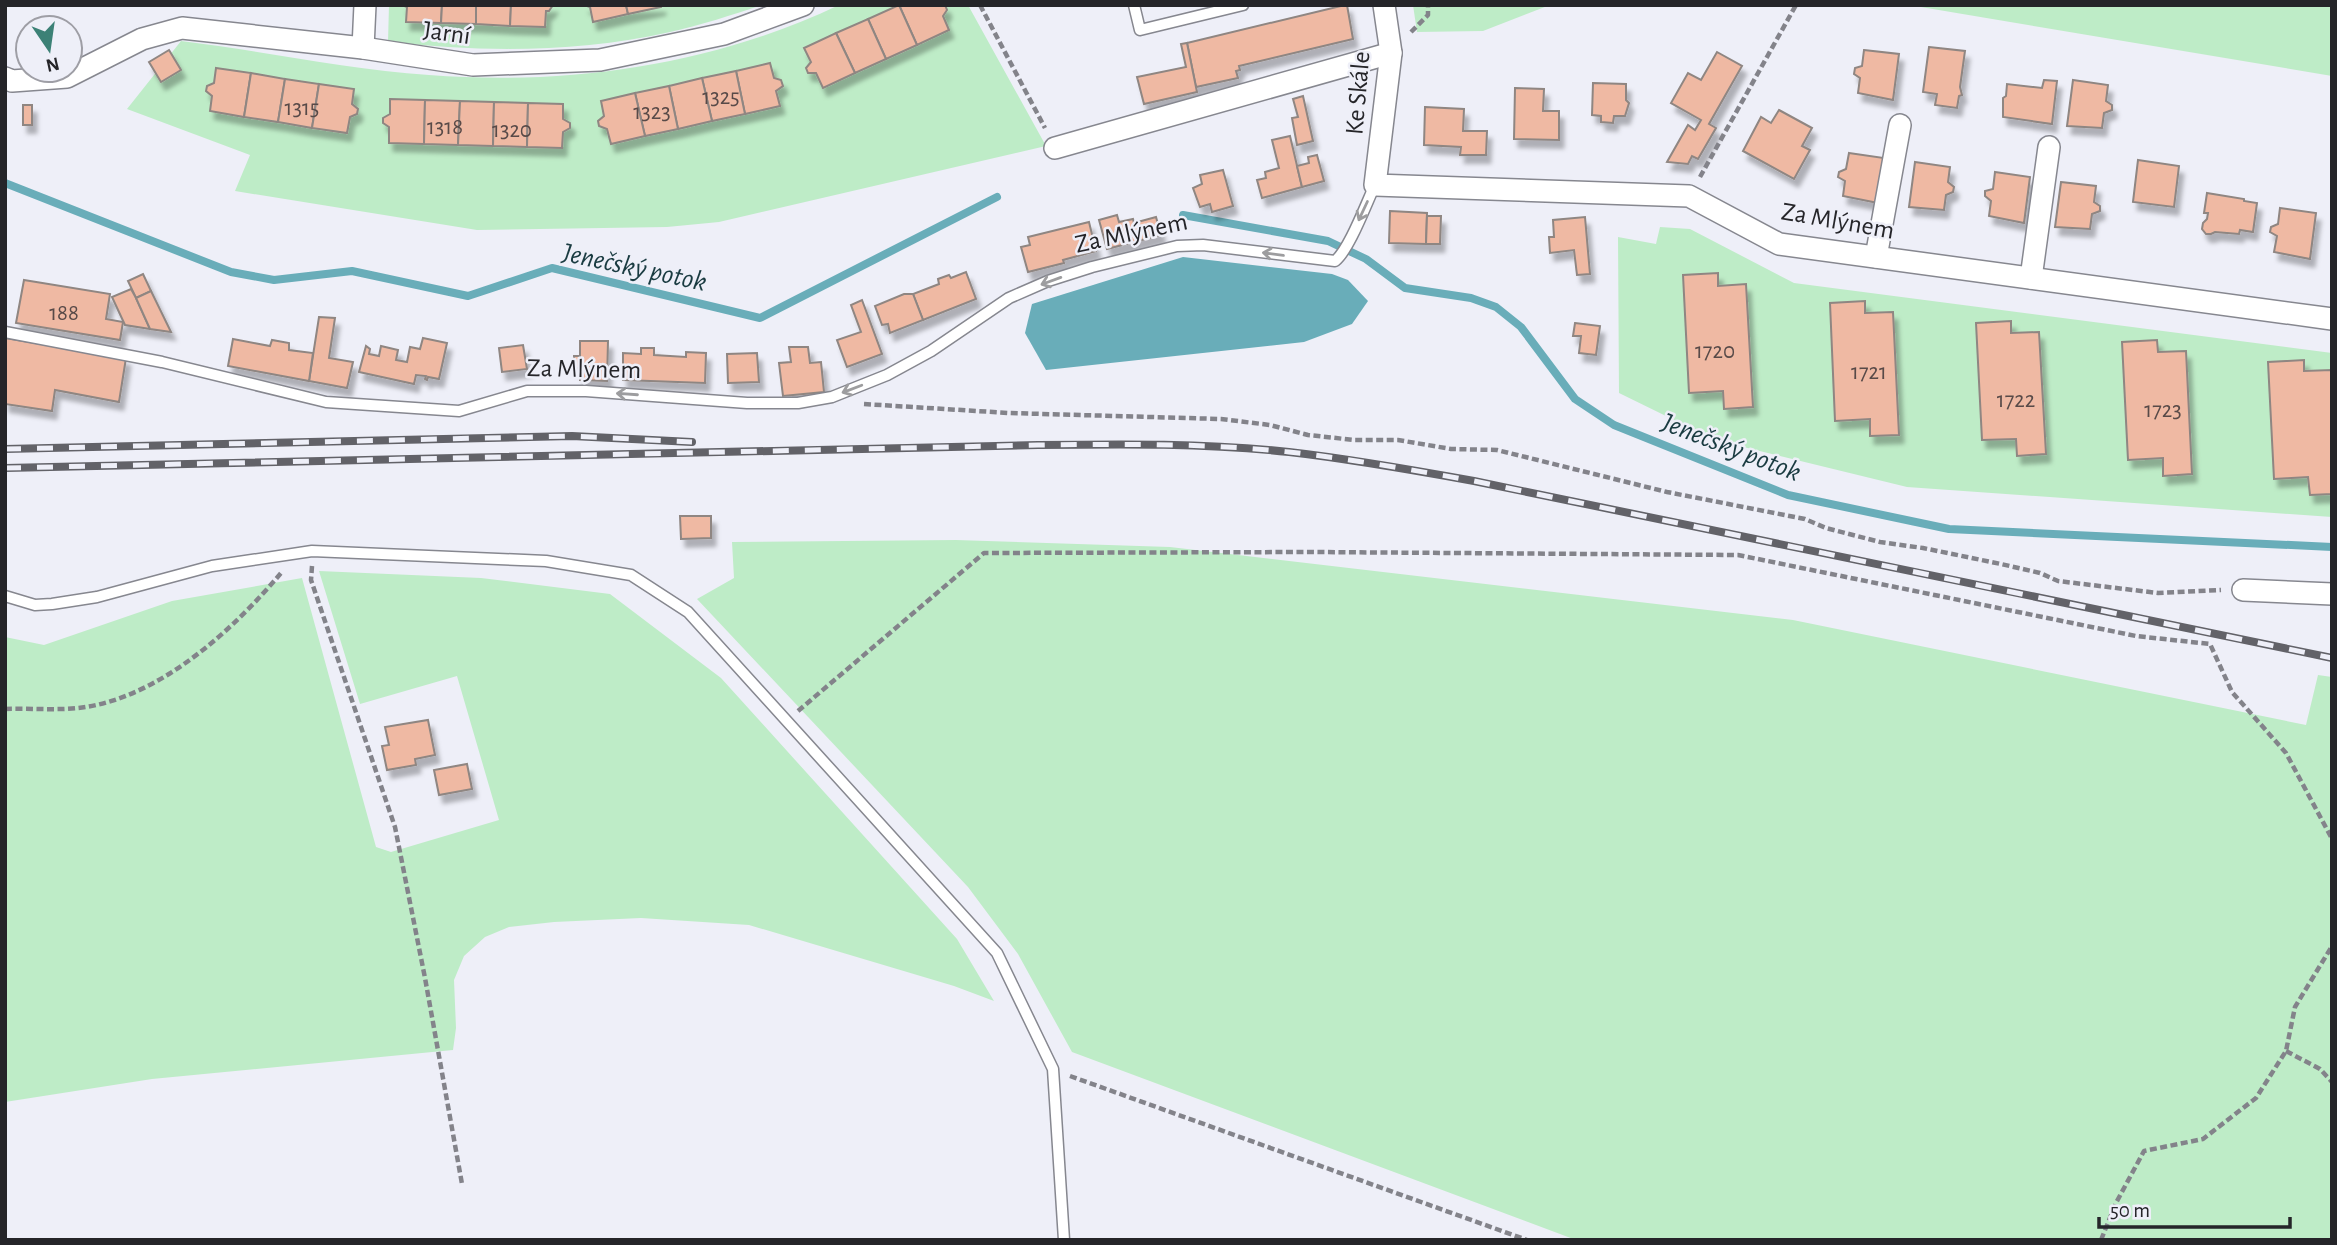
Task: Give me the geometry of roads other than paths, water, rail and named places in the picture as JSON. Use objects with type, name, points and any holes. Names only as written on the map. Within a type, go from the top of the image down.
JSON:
[{"type":"street","points":[[363,48],[365,5]]},
{"type":"street","name":"Jarní","points":[[5,78],[12,81],[67,76],[142,39],[182,28],[363,48],[473,65],[600,60],[724,34],[803,5]]},
{"type":"street","name":"Ke Skále","points":[[1375,186],[1391,53],[1384,5]]},
{"type":"street","points":[[1055,148],[1391,53]]},
{"type":"street","points":[[1876,257],[1900,125]]},
{"type":"street","points":[[2031,278],[2049,146]]},
{"type":"street","name":"Za Mlýnem","points":[[1375,186],[1689,197],[1779,244],[2332,319]]},
{"type":"street","points":[[2243,590],[2332,594]]},
{"type":"lane","points":[[1134,5],[1140,30],[1243,5]]},
{"type":"lane","name":"Za Mlýnem","points":[[5,332],[162,362],[326,402],[458,411],[527,391],[586,391],[747,403],[797,403],[832,397],[887,375],[920,357],[1009,298],[1048,281],[1092,267],[1177,246],[1203,245],[1335,261],[1339,258],[1375,186]]},
{"type":"lane","points":[[5,596],[22,603],[52,604],[97,597],[212,566],[312,551],[546,561],[631,575],[688,612],[997,953],[1053,1069],[1064,1240]]},
{"type":"water","points":[[1183,257],[1332,274],[1348,280],[1368,301],[1352,324],[1304,342],[1046,370],[1025,333],[1032,304]]},
{"type":"waterway","name":"Jenečský potok","points":[[5,183],[231,272],[274,280],[352,271],[468,296],[552,268],[760,318],[997,197]]},
{"type":"waterway","name":"Jenečský potok","points":[[1183,215],[1328,241],[1366,259],[1405,288],[1471,298],[1496,307],[1521,327],[1575,399],[1614,425],[1788,495],[1949,529],[2332,547]]},
{"type":"railway","points":[[5,449],[572,436],[692,442]]},
{"type":"railway","points":[[5,468],[1038,445],[1164,445],[1258,449],[1359,461],[1474,481],[2332,658]]}]
